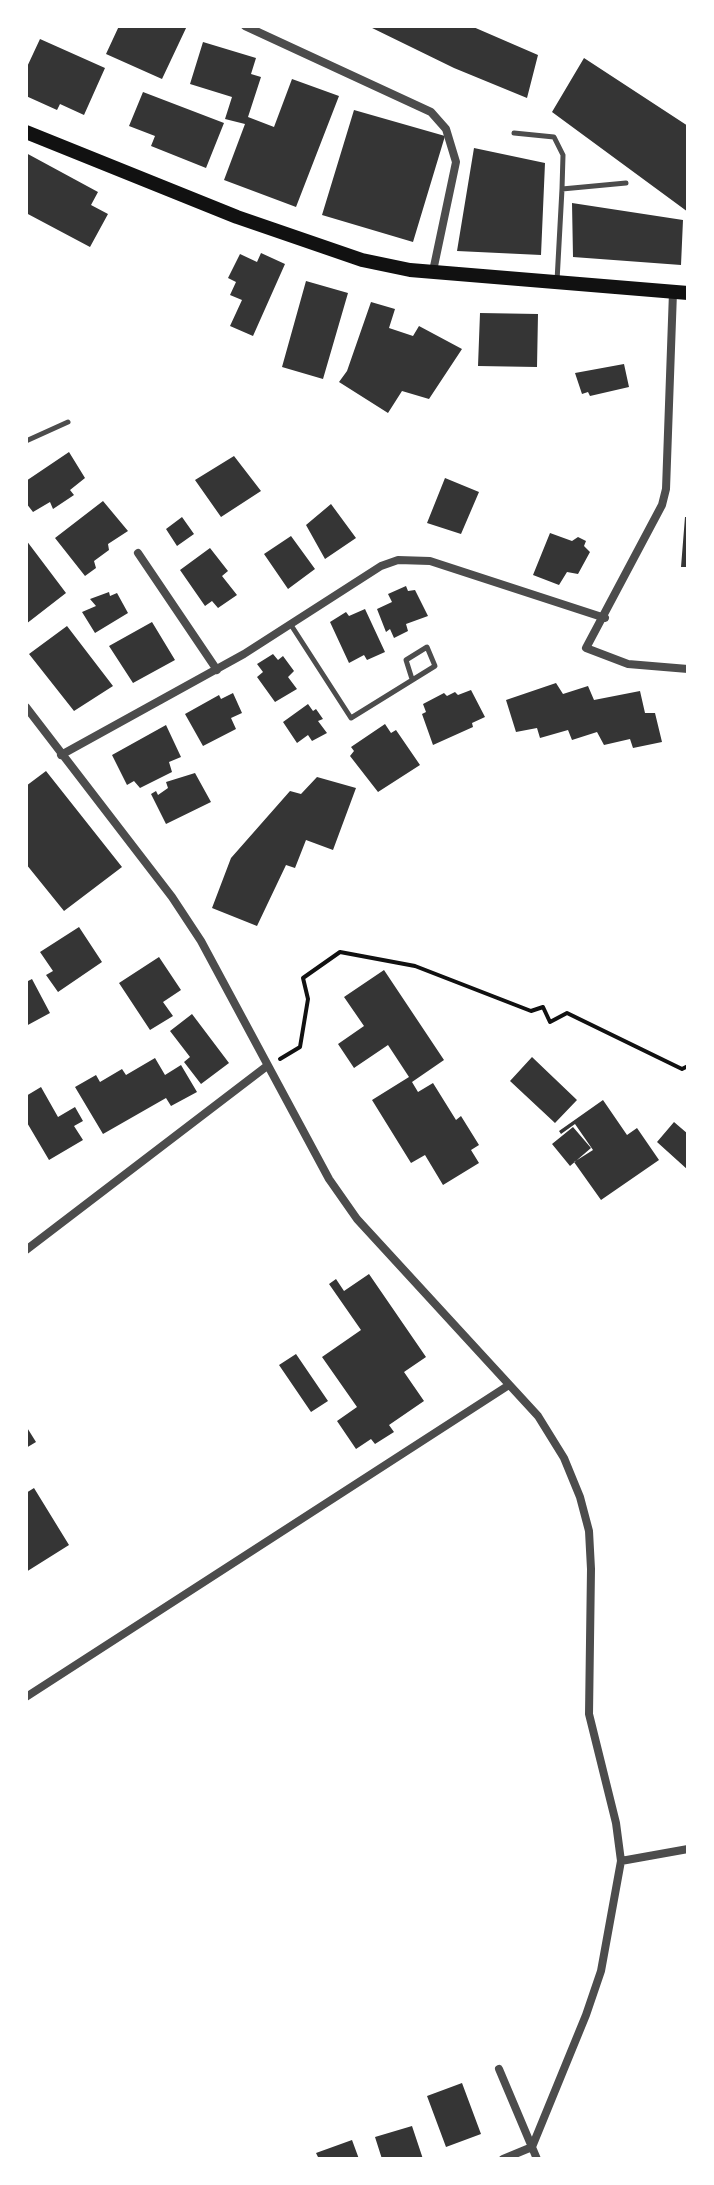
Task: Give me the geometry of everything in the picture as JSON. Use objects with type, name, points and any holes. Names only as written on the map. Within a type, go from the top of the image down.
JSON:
[{"type":"main road","points":[[26,132],[237,217],[373,262],[433,271],[680,292]]},
{"type":"street","points":[[245,26],[431,112],[446,129],[456,162],[433,271]]},
{"type":"street","points":[[680,292],[666,489],[662,505],[605,618],[586,648],[628,664],[688,669]]},
{"type":"street","points":[[138,553],[217,670]]},
{"type":"street","points":[[61,755],[217,670],[381,566],[414,559],[430,561],[605,618]]},
{"type":"street","points":[[26,707],[172,897],[201,941],[329,1179],[357,1219],[538,1416],[564,1458],[586,1520],[591,1569],[589,1714],[616,1823],[621,1861],[601,1971],[532,2147],[503,2159]]},
{"type":"street","points":[[26,1250],[267,1066]]},
{"type":"street","points":[[26,1697],[509,1385]]},
{"type":"street","points":[[621,1861],[688,1849]]},
{"type":"street","points":[[499,2069],[537,2159]]},
{"type":"lane","points":[[514,133],[554,137],[563,155],[557,282]]},
{"type":"lane","points":[[562,189],[626,183]]},
{"type":"lane","points":[[26,441],[68,422]]},
{"type":"lane","points":[[291,624],[351,718],[435,666],[427,647],[406,660],[412,679]]},
{"type":"path","points":[[267,1066],[300,1047],[308,999],[303,978],[340,952],[415,966],[531,1011],[543,1007],[550,1022],[567,1013],[682,1069],[688,1066]]},
{"type":"building","points":[[119,26],[187,26],[162,79],[106,54]]},
{"type":"building","points":[[368,26],[471,26],[538,55],[527,98],[454,68]]},
{"type":"building","points":[[40,39],[105,68],[84,115],[60,104],[57,110],[26,96],[26,69]]},
{"type":"building","points":[[203,42],[256,58],[251,74],[261,77],[248,117],[274,127],[292,79],[339,96],[296,207],[224,180],[245,124],[225,119],[232,97],[190,84]]},
{"type":"building","points":[[584,58],[688,126],[688,212],[552,112]]},
{"type":"building","points":[[143,92],[224,123],[206,168],[151,146],[155,136],[129,126]]},
{"type":"building","points":[[354,110],[445,136],[413,242],[322,215]]},
{"type":"building","points":[[474,148],[545,163],[541,255],[457,251]]},
{"type":"building","points":[[26,153],[98,192],[91,205],[108,214],[90,247],[26,213]]},
{"type":"building","points":[[572,203],[683,220],[681,265],[573,257]]},
{"type":"building","points":[[261,253],[285,264],[253,336],[230,326],[242,300],[230,295],[236,282],[228,278],[240,254],[257,262]]},
{"type":"building","points":[[306,281],[348,293],[323,379],[282,367]]},
{"type":"building","points":[[371,302],[395,309],[389,328],[413,336],[419,326],[462,349],[429,399],[402,391],[388,413],[339,382],[347,371]]},
{"type":"building","points":[[480,313],[538,314],[537,367],[478,366]]},
{"type":"building","points":[[624,364],[629,387],[590,396],[588,392],[582,394],[575,373]]},
{"type":"building","points":[[69,452],[85,478],[70,490],[74,495],[53,509],[50,502],[33,512],[26,503],[26,481]]},
{"type":"building","points":[[234,456],[261,491],[221,517],[195,480]]},
{"type":"building","points":[[445,478],[479,492],[461,534],[427,523]]},
{"type":"building","points":[[103,501],[128,531],[108,544],[109,550],[94,561],[96,568],[85,576],[55,538]]},
{"type":"building","points":[[331,504],[356,538],[325,559],[306,525]]},
{"type":"building","points":[[182,517],[194,534],[177,546],[166,529]]},
{"type":"building","points":[[685,517],[688,517],[688,567],[681,567]]},
{"type":"building","points":[[550,533],[572,541],[578,537],[586,541],[584,546],[590,552],[578,574],[567,572],[559,585],[533,575]]},
{"type":"building","points":[[291,536],[315,569],[288,589],[264,554]]},
{"type":"building","points":[[26,540],[66,593],[26,624]]},
{"type":"building","points":[[210,548],[228,571],[222,576],[237,595],[218,608],[212,601],[205,606],[180,570]]},
{"type":"building","points":[[406,586],[408,591],[415,590],[428,616],[406,624],[408,631],[394,638],[390,629],[386,632],[377,609],[392,602],[388,594]]},
{"type":"building","points":[[109,592],[110,596],[117,593],[128,613],[95,633],[82,612],[96,606],[90,599]]},
{"type":"building","points":[[365,609],[385,652],[367,660],[364,655],[349,663],[330,622],[346,612],[349,616]]},
{"type":"building","points":[[152,622],[175,660],[133,683],[109,646]]},
{"type":"building","points":[[67,626],[113,686],[74,711],[29,654]]},
{"type":"building","points":[[273,654],[278,660],[283,656],[294,671],[288,677],[297,689],[275,702],[257,677],[263,672],[257,664]]},
{"type":"building","points":[[556,683],[563,694],[588,686],[594,700],[640,691],[645,713],[655,713],[662,742],[633,748],[630,739],[604,745],[597,732],[572,740],[568,730],[540,738],[537,728],[516,732],[506,700]]},
{"type":"building","points":[[471,690],[485,717],[472,723],[473,727],[433,745],[422,714],[426,712],[423,704],[444,693],[447,696],[455,692],[458,695]]},
{"type":"building","points":[[233,693],[242,713],[231,718],[236,729],[203,746],[185,714],[219,695],[221,699]]},
{"type":"building","points":[[308,704],[323,719],[318,721],[327,733],[312,741],[308,735],[297,743],[283,722]]},
{"type":"building","points":[[385,724],[391,733],[396,730],[420,765],[378,792],[350,756],[354,751],[351,747]]},
{"type":"building","points":[[166,725],[181,757],[169,762],[172,772],[140,788],[134,781],[127,785],[112,755]]},
{"type":"building","points":[[46,771],[122,867],[64,911],[26,864],[26,786]]},
{"type":"building","points":[[195,773],[211,802],[166,824],[151,794],[156,791],[158,795],[168,788],[166,782]]},
{"type":"building","points":[[317,777],[356,788],[333,850],[306,840],[295,868],[286,865],[257,926],[212,908],[231,858],[290,791],[301,794]]},
{"type":"building","points":[[79,927],[102,962],[58,992],[46,975],[53,971],[40,952]]},
{"type":"building","points":[[159,957],[181,990],[163,1002],[173,1016],[150,1030],[119,983]]},
{"type":"building","points":[[384,970],[444,1060],[412,1082],[418,1092],[433,1083],[456,1120],[461,1116],[479,1145],[471,1150],[479,1163],[443,1185],[425,1155],[411,1163],[372,1100],[409,1077],[388,1045],[354,1068],[338,1044],[364,1026],[344,997]]},
{"type":"building","points":[[32,979],[50,1013],[26,1026],[26,982]]},
{"type":"building","points":[[192,1014],[229,1063],[201,1084],[184,1062],[190,1057],[170,1031]]},
{"type":"building","points":[[532,1057],[577,1100],[555,1123],[510,1081]]},
{"type":"building","points":[[155,1058],[165,1075],[181,1065],[197,1092],[171,1106],[166,1098],[103,1134],[75,1087],[96,1075],[100,1082],[122,1069],[126,1075]]},
{"type":"building","points":[[41,1087],[58,1117],[75,1107],[83,1121],[74,1126],[83,1140],[49,1160],[26,1121],[26,1096]]},
{"type":"building","points":[[603,1100],[627,1135],[637,1128],[659,1160],[601,1200],[574,1162],[593,1150],[575,1124],[561,1134],[559,1131]]},
{"type":"building","points":[[674,1122],[688,1134],[688,1170],[657,1142]]},
{"type":"building","points":[[573,1127],[591,1148],[570,1166],[552,1144]]},
{"type":"building","points":[[369,1274],[426,1357],[404,1372],[424,1401],[389,1425],[394,1432],[375,1444],[371,1439],[356,1449],[337,1421],[357,1407],[322,1357],[361,1330],[329,1284],[336,1279],[344,1291]]},
{"type":"building","points":[[296,1354],[328,1401],[311,1412],[279,1365]]},
{"type":"building","points":[[26,1426],[36,1442],[26,1448]]},
{"type":"building","points":[[34,1488],[69,1545],[26,1572],[26,1493]]},
{"type":"building","points":[[462,2083],[481,2134],[446,2147],[427,2096]]},
{"type":"building","points":[[412,2126],[423,2159],[382,2159],[375,2137]]},
{"type":"building","points":[[352,2140],[359,2159],[319,2159],[316,2153]]}]
